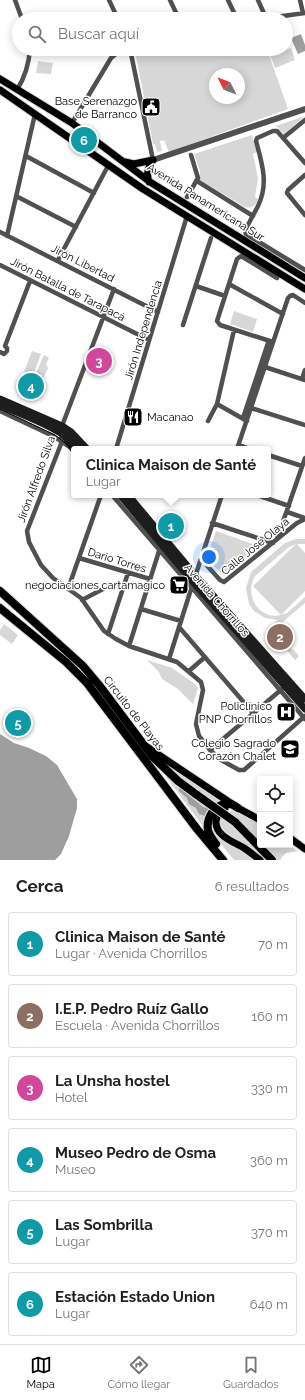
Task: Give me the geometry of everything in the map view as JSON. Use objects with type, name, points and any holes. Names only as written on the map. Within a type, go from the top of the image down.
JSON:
[{"type":"highway","name":"Circuito de Playas","points":[[0,591],[83,666],[153,757],[197,795],[235,822],[272,860]]},
{"type":"highway","name":"Circuito de Playas","points":[[0,608],[66,662],[87,683],[197,829],[223,860]]},
{"type":"highway","points":[[227,860],[209,833],[208,821],[213,810],[220,805],[228,803],[238,808]]},
{"type":"main road","name":"Avenida Panamericana Sur","points":[[0,79],[72,123],[124,162],[133,166],[150,182],[305,278]]},
{"type":"main road","name":"Avenida Panamericana Sur","points":[[0,90],[131,180],[305,289]]},
{"type":"main road","points":[[131,180],[130,172],[133,166],[153,160]]},
{"type":"main road","points":[[150,182],[148,172],[153,160]]},
{"type":"main road","points":[[0,399],[62,430],[78,446]]},
{"type":"main road","points":[[0,405],[62,430],[71,432],[84,446]]},
{"type":"main road","points":[[62,430],[72,446]]},
{"type":"main road","name":"Avenida Chorrillos","points":[[123,498],[151,527],[193,581],[282,688],[305,709]]},
{"type":"main road","name":"Avenida Chorrillos","points":[[130,498],[135,509]]},
{"type":"main road","name":"Avenida Chorrillos","points":[[151,527],[160,547],[173,554]]},
{"type":"main road","name":"Avenida Chorrillos","points":[[193,581],[305,699]]},
{"type":"main road","points":[[139,740],[160,756],[238,808],[257,818]]},
{"type":"main road","points":[[238,808],[229,807],[220,811],[216,820],[217,829],[224,836],[260,860]]},
{"type":"main road","points":[[293,840],[305,849]]},
{"type":"street","points":[[15,0],[19,12]]},
{"type":"street","points":[[109,0],[115,12]]},
{"type":"street","points":[[170,0],[176,12]]},
{"type":"street","points":[[228,0],[234,12]]},
{"type":"street","points":[[258,0],[262,12]]},
{"type":"street","points":[[293,15],[304,13],[300,0]]},
{"type":"street","points":[[17,90],[26,70],[29,56]]},
{"type":"street","points":[[72,123],[112,56]]},
{"type":"street","points":[[132,56],[153,160],[305,109]]},
{"type":"street","points":[[7,236],[35,114]]},
{"type":"street","points":[[283,138],[305,120]]},
{"type":"street","points":[[305,163],[278,132],[273,131],[256,139],[262,164],[264,182],[260,201],[246,229],[246,234],[305,270]]},
{"type":"street","points":[[187,197],[197,181],[198,175],[191,155]]},
{"type":"street","points":[[26,156],[94,193]]},
{"type":"street","points":[[58,260],[108,164]]},
{"type":"street","points":[[305,176],[288,190],[287,193],[305,215]]},
{"type":"street","points":[[197,181],[253,216]]},
{"type":"street","points":[[16,196],[76,227]]},
{"type":"street","name":"Jirón Independencia","points":[[117,446],[187,216]]},
{"type":"street","name":"Jirón Libertad","points":[[0,232],[58,260],[158,312]]},
{"type":"street","points":[[183,325],[211,238]]},
{"type":"street","points":[[271,343],[217,323],[237,259],[241,256],[277,278]]},
{"type":"street","name":"Jirón Batalla de Tarapacá","points":[[0,265],[149,340]]},
{"type":"street","points":[[0,352],[4,354],[7,350],[2,347],[30,281]]},
{"type":"street","points":[[229,284],[283,314]]},
{"type":"street","points":[[196,286],[225,296]]},
{"type":"street","points":[[62,430],[114,289]]},
{"type":"street","points":[[244,415],[288,298],[293,296],[305,303]]},
{"type":"street","points":[[208,421],[217,404],[234,330]]},
{"type":"street","points":[[238,446],[265,367],[271,343]]},
{"type":"street","points":[[265,367],[303,379],[305,370]]},
{"type":"street","points":[[217,404],[247,421]]},
{"type":"street","points":[[251,408],[305,425]]},
{"type":"street","points":[[0,411],[71,448]]},
{"type":"street","name":"Jirón Alfredo Silva","points":[[62,430],[62,442],[27,531],[29,542],[41,565],[68,589]]},
{"type":"street","points":[[271,456],[302,466]]},
{"type":"street","points":[[212,524],[275,541],[287,512],[305,458]]},
{"type":"street","points":[[100,498],[68,589],[82,600],[98,624],[108,634],[129,646],[177,662],[201,682],[203,686],[202,697],[196,724],[199,736],[210,750],[220,760],[242,771],[304,717]]},
{"type":"street","name":"Avenida Chorrillos","points":[[115,498],[193,581]]},
{"type":"street","points":[[169,659],[200,559],[221,498]]},
{"type":"street","points":[[266,498],[289,506]]},
{"type":"street","points":[[287,512],[305,519]]},
{"type":"street","name":"Calle José Olaya","points":[[200,559],[220,580],[224,582],[297,523],[305,519]]},
{"type":"street","points":[[129,646],[160,547]]},
{"type":"street","name":"Dario Torres","points":[[79,558],[150,579]]},
{"type":"street","points":[[108,634],[128,573]]},
{"type":"street","points":[[82,600],[104,589]]},
{"type":"street","points":[[141,609],[181,621]]},
{"type":"street","points":[[179,627],[253,713]]},
{"type":"street","points":[[189,671],[205,657]]},
{"type":"street","points":[[210,750],[282,688]]},
{"type":"street","name":"Avenida Chorrillos","points":[[282,688],[304,717]]},
{"type":"shaded area","points":[[301,34],[305,45],[305,51],[298,54],[293,43],[293,37]]},
{"type":"shaded area","points":[[293,54],[295,60],[275,68],[270,56],[293,56]]},
{"type":"shaded area","points":[[136,56],[269,56],[288,109],[169,152],[164,140],[160,141],[162,151],[157,152],[155,144],[153,144]]},
{"type":"shaded area","points":[[38,61],[53,63],[51,74],[36,73]]},
{"type":"shaded area","points":[[305,116],[284,134],[276,126]]},
{"type":"shaded area","points":[[252,135],[257,152],[253,154],[258,178],[255,197],[258,199],[255,205],[247,208],[200,180],[200,171],[194,154]]},
{"type":"shaded area","points":[[234,311],[257,319],[253,332],[230,324]]},
{"type":"shaded area","points":[[32,351],[41,354],[34,373],[30,374],[24,372]]},
{"type":"shaded area","points":[[44,355],[49,358],[46,364],[48,368],[43,379],[38,377],[36,373]]},
{"type":"shaded area","points":[[216,531],[258,546],[224,576],[207,559]]},
{"type":"shaded area","points":[[296,539],[305,539],[305,544],[297,544],[305,553],[305,591],[281,615],[287,613],[305,597],[305,603],[271,632],[268,629],[278,620],[265,618],[254,611],[249,604],[246,588],[251,572],[285,543]],"holes":[[[296,544],[253,586],[281,615],[273,616],[266,614],[255,604],[252,598],[252,583],[255,576],[289,547]]]},
{"type":"shaded area","points":[[4,624],[18,635],[12,644],[0,635],[0,630]]},
{"type":"shaded area","points":[[281,629],[287,636],[283,640],[299,656],[295,660],[274,635]]},
{"type":"shaded area","points":[[147,660],[172,668],[195,684],[198,688],[193,704],[178,689],[162,679],[159,672]]},
{"type":"shaded area","points":[[0,734],[14,743],[46,756],[57,765],[77,799],[77,808],[69,836],[61,854],[55,860],[0,860]]},
{"type":"shaded area","points":[[155,762],[212,810],[204,824],[202,825]]},
{"type":"shaded area","points":[[165,763],[222,800],[216,805]]},
{"type":"shaded area","points":[[179,787],[203,807],[210,809],[206,812],[205,816],[199,814],[196,808],[189,804],[187,798],[179,791]]},
{"type":"shaded area","points":[[235,810],[257,823],[257,839],[227,812]]},
{"type":"shaded area","points":[[221,817],[241,833],[268,860],[262,860],[224,831],[219,823]]},
{"type":"shaded area","points":[[213,820],[220,836],[253,860],[234,860],[223,847],[213,831]]},
{"type":"shaded area","points":[[266,848],[293,848],[298,851],[286,853],[281,860],[277,860]]},
{"type":"tram line","points":[[0,409],[55,435],[71,448]]},
{"type":"place","name":"Base Serenazgo de Barranco","points":[[151,107]]},
{"type":"place","name":"Estación Estado Union","points":[[84,140]]},
{"type":"place","name":"La Unsha hostel","points":[[99,361]]},
{"type":"place","name":"Museo Pedro de Osma","points":[[31,386]]},
{"type":"place","name":"Macanao","points":[[133,417]]},
{"type":"place","name":"Clinica Maison de Santé","points":[[171,526]]},
{"type":"place","name":"negociaciones cartamagico","points":[[179,585]]},
{"type":"place","name":"I.E.P. Pedro Ruíz Gallo","points":[[280,637]]},
{"type":"place","name":"Policlínico PNP Chorrillos","points":[[286,712]]},
{"type":"place","name":"Las Sombrilla","points":[[18,723]]},
{"type":"place","name":"Colegio Sagrado Corazón Chalet","points":[[290,749]]}]
